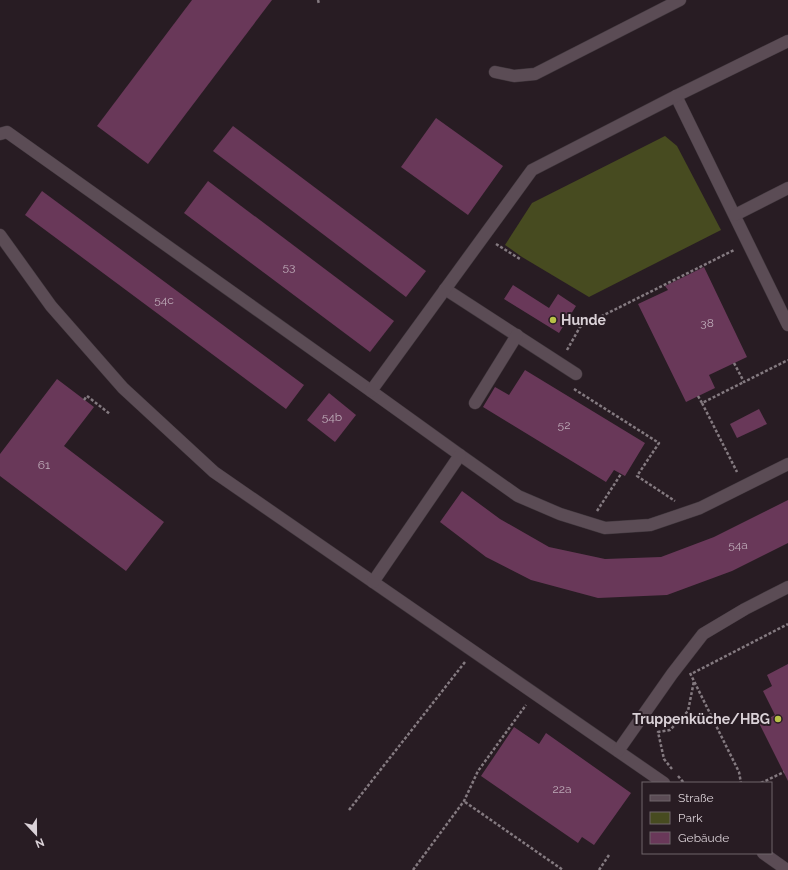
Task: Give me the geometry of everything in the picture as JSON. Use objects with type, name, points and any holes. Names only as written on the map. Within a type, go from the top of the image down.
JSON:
[{"type":"lane","points":[[495,72],[514,76],[534,74],[680,0]]},
{"type":"lane","points":[[371,391],[532,170],[676,96],[788,41]]},
{"type":"lane","points":[[676,96],[788,325]]},
{"type":"lane","points":[[0,134],[8,132],[518,496],[560,514],[605,528],[650,525],[700,508],[788,464]]},
{"type":"lane","points":[[734,215],[788,188]]},
{"type":"lane","points":[[0,235],[50,306],[123,388],[214,472],[663,782]]},
{"type":"lane","points":[[445,289],[576,374]]},
{"type":"lane","points":[[476,403],[517,335]]},
{"type":"lane","points":[[373,582],[460,455]]},
{"type":"lane","points":[[618,750],[703,634],[745,609],[788,587]]},
{"type":"lane","points":[[764,854],[787,870]]},
{"type":"path","points":[[484,236],[520,259]]},
{"type":"path","points":[[560,363],[580,327],[748,243]]},
{"type":"path","points":[[648,293],[651,298]]},
{"type":"path","points":[[702,403],[788,360]]},
{"type":"path","points":[[734,363],[744,382]]},
{"type":"path","points":[[576,374],[569,386],[659,443],[637,476],[691,511]]},
{"type":"path","points":[[84,400],[87,396],[110,414]]},
{"type":"path","points":[[698,396],[744,486]]},
{"type":"path","points":[[589,523],[620,474]]},
{"type":"path","points":[[691,674],[788,624]]},
{"type":"path","points":[[349,810],[474,651]]},
{"type":"path","points":[[684,660],[739,772],[741,782]]},
{"type":"path","points":[[683,782],[664,759],[658,732],[670,730],[688,712],[694,680]]},
{"type":"path","points":[[413,870],[464,801],[478,771],[534,693]]},
{"type":"path","points":[[763,782],[784,772]]},
{"type":"path","points":[[464,801],[562,870]]},
{"type":"path","points":[[599,870],[609,855]]},
{"type":"green space","points":[[665,136],[677,146],[721,230],[589,297],[522,257],[505,245],[532,203]]},
{"type":"building","points":[[192,0],[272,0],[148,164],[97,126]]},
{"type":"building","points":[[436,118],[503,166],[468,215],[401,167]]},
{"type":"building","points":[[233,126],[426,271],[406,297],[213,151]]},
{"type":"building","points":[[208,181],[394,321],[370,352],[184,213]]},
{"type":"building","points":[[42,191],[304,385],[286,409],[25,215]]},
{"type":"building","points":[[704,267],[747,357],[709,375],[715,388],[686,402],[638,304],[668,290],[665,286]]},
{"type":"building","name":"Hunde","points":[[513,285],[549,308],[558,294],[576,306],[559,333],[504,299]]},
{"type":"building","points":[[525,370],[645,443],[625,476],[614,470],[606,482],[483,407],[495,387],[509,395]]},
{"type":"building","points":[[57,379],[94,407],[64,446],[164,522],[126,571],[0,476],[0,454]]},
{"type":"building","points":[[329,393],[356,415],[335,442],[307,420]]},
{"type":"building","points":[[759,409],[767,424],[737,438],[730,424]]},
{"type":"building","points":[[462,491],[500,519],[549,547],[605,559],[661,557],[714,537],[788,500],[788,543],[732,571],[667,595],[598,598],[531,580],[486,557],[440,522]]},
{"type":"building","name":"Truppenküche/HBG","points":[[788,664],[788,781],[759,723],[775,715],[763,691],[772,686],[767,675]]},
{"type":"building","points":[[514,727],[539,744],[546,733],[631,793],[594,845],[582,837],[578,843],[481,776]]},
{"type":"place","name":"Hunde","points":[[553,320]]},
{"type":"place","name":"Truppenküche/HBG","points":[[778,719]]}]
